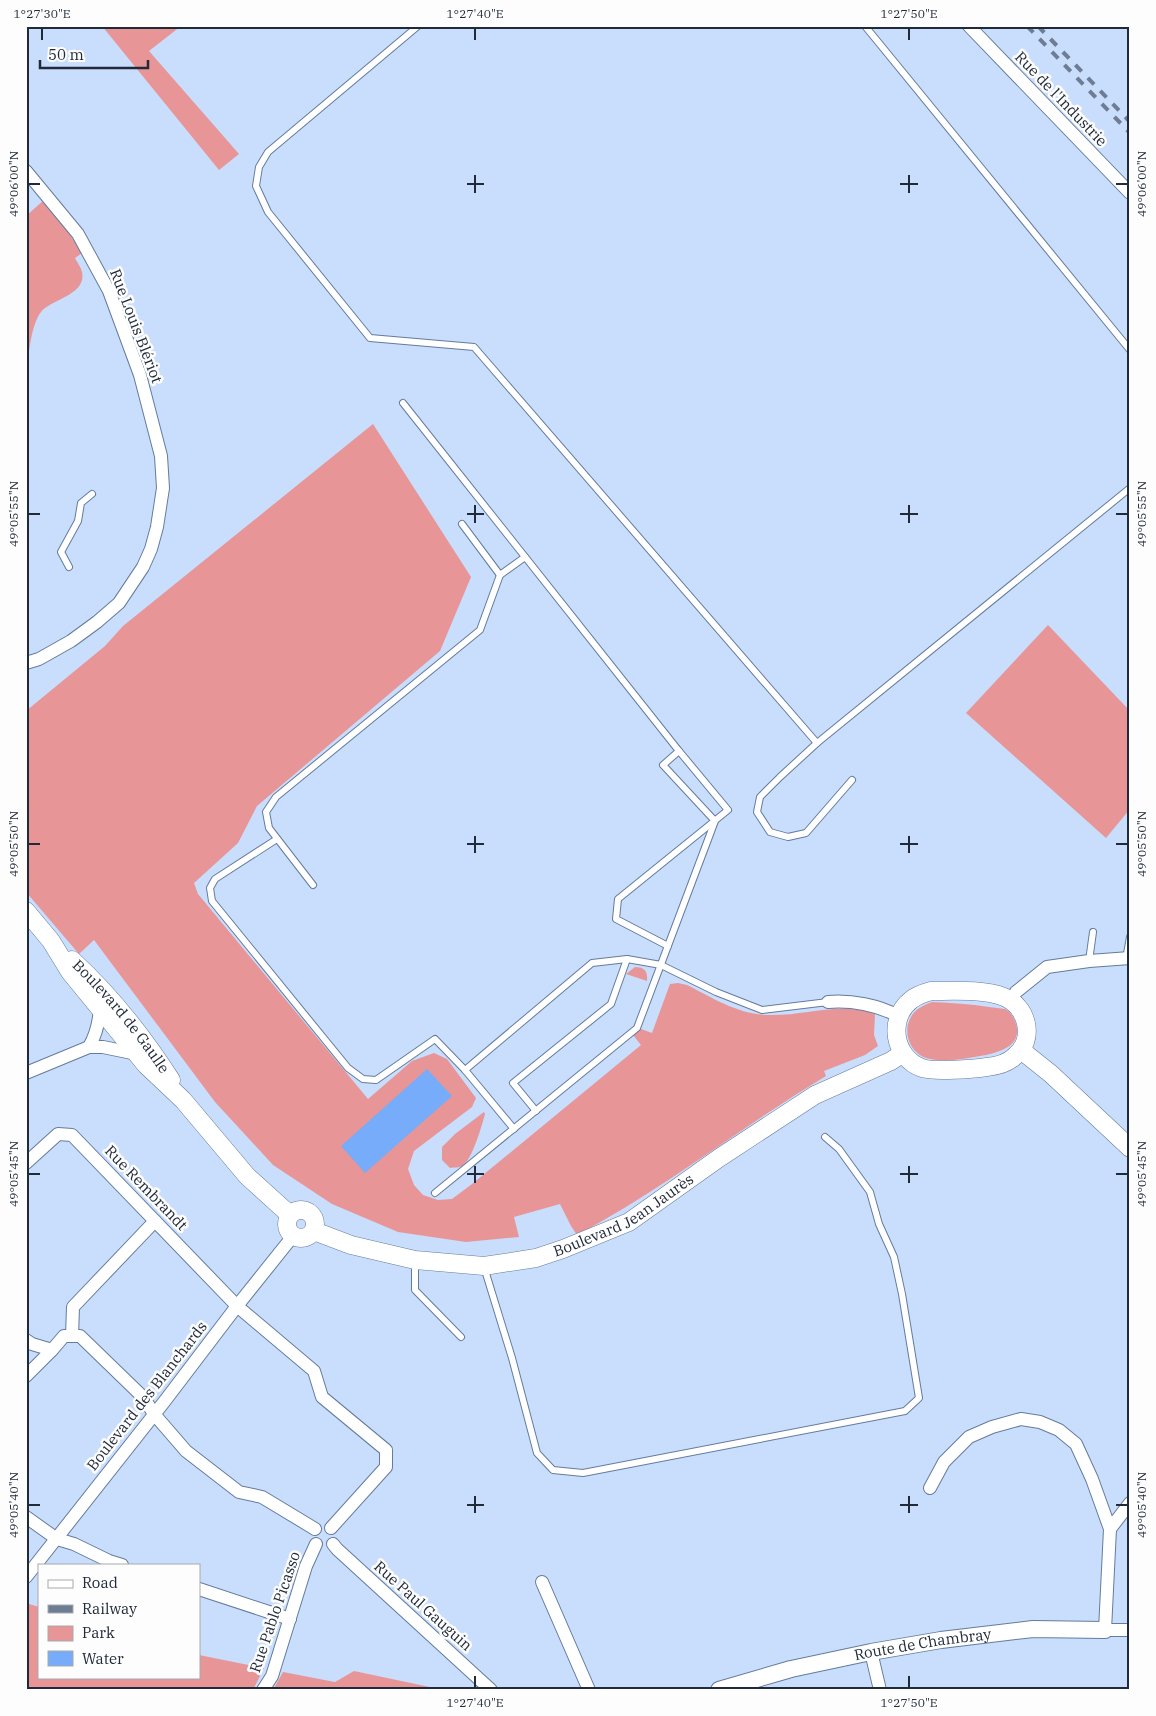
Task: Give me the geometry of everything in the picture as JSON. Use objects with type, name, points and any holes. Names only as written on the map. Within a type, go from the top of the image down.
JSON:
[{"type":"main road","name":"Boulevard de Gaulle","points":[[26,911],[51,941],[89,976],[126,1019],[157,1058],[183,1100]]},
{"type":"main road","name":"Boulevard de Gaulle","points":[[51,941],[70,972],[146,1066],[183,1100],[247,1176],[290,1215]]},
{"type":"main road","points":[[932,990],[986,993],[1003,996],[1010,1000],[1018,1006],[1024,1015],[1027,1028],[1025,1042],[1015,1057],[999,1065],[956,1069],[924,1068],[909,1060],[898,1043],[896,1033],[898,1016],[909,1000],[918,995],[932,990]]},
{"type":"main road","points":[[1021,1050],[1051,1074],[1130,1148]]},
{"type":"main road","name":"Boulevard Jean Jaurès","points":[[314,1231],[351,1245],[415,1260],[484,1266],[536,1258],[563,1250],[629,1222],[719,1158],[815,1095],[891,1061],[903,1053]]},
{"type":"main road","points":[[298,1210],[307,1210],[316,1221],[314,1231],[302,1238],[293,1236],[287,1224],[290,1215],[298,1210]]},
{"type":"street","name":"Rue de l'Industrie","points":[[969,26],[1130,193]]},
{"type":"street","name":"Rue Louis Blériot","points":[[26,170],[78,234],[109,291],[140,375],[161,456],[163,488],[157,528],[151,549],[144,567],[119,603],[71,641],[39,659],[26,663]]},
{"type":"street","points":[[1010,1000],[1016,992],[1048,968],[1089,961],[1128,958]]},
{"type":"street","points":[[828,1002],[844,1000],[882,1009],[898,1016]]},
{"type":"street","points":[[88,1047],[94,1038],[100,1008]]},
{"type":"street","points":[[26,1073],[88,1047],[103,1047],[137,1054]]},
{"type":"street","name":"Rue Rembrandt","points":[[26,1163],[58,1134],[72,1135],[237,1306],[314,1371],[322,1397],[386,1450],[386,1467],[331,1528]]},
{"type":"street","points":[[72,1336],[73,1307],[155,1221]]},
{"type":"street","name":"Boulevard des Blanchards","points":[[26,1577],[293,1236]]},
{"type":"street","points":[[26,1376],[64,1336],[80,1336],[144,1398],[154,1414],[186,1450],[238,1492],[262,1497],[315,1529]]},
{"type":"street","points":[[26,1340],[32,1344],[52,1350]]},
{"type":"street","points":[[930,1488],[944,1462],[969,1436],[992,1426],[1021,1419],[1040,1422],[1059,1430],[1076,1444],[1092,1479],[1110,1528],[1105,1630]]},
{"type":"street","points":[[1110,1528],[1130,1503]]},
{"type":"street","points":[[26,1517],[56,1539],[74,1544],[119,1564]]},
{"type":"street","points":[[322,1525],[331,1528],[336,1535],[334,1544],[325,1546],[316,1544],[314,1538],[315,1529],[322,1525]]},
{"type":"street","name":"Rue Pablo Picasso","points":[[263,1690],[272,1676],[306,1566],[316,1544]]},
{"type":"street","name":"Rue Paul Gauguin","points":[[334,1544],[337,1549],[491,1690]]},
{"type":"street","points":[[542,1582],[589,1690]]},
{"type":"street","points":[[200,1589],[290,1619]]},
{"type":"street","name":"Route de Chambray","points":[[720,1690],[791,1668],[940,1640],[1033,1629],[1130,1630]]},
{"type":"street","points":[[871,1652],[880,1690]]},
{"type":"lane","points":[[418,26],[268,152],[260,167],[256,186],[268,212],[370,338],[474,347],[817,743]]},
{"type":"lane","points":[[865,26],[1130,350]]},
{"type":"lane","points":[[403,403],[728,810],[618,898],[616,918],[668,946]]},
{"type":"lane","points":[[852,780],[806,833],[788,837],[770,832],[757,812],[760,797],[817,743],[1130,488]]},
{"type":"lane","points":[[69,567],[61,552],[78,521],[81,504],[92,494]]},
{"type":"lane","points":[[462,524],[500,576]]},
{"type":"lane","points":[[313,886],[269,828],[266,812],[276,797],[480,630],[500,576],[525,557]]},
{"type":"lane","points":[[679,751],[662,765],[715,821]]},
{"type":"lane","points":[[435,1193],[637,1028],[715,821]]},
{"type":"lane","points":[[277,839],[215,879],[210,888],[212,901],[348,1068],[363,1079],[376,1080],[435,1039],[465,1070],[514,1129]]},
{"type":"lane","points":[[1089,961],[1093,932]]},
{"type":"lane","points":[[1128,958],[1130,937]]},
{"type":"lane","points":[[465,1070],[592,962],[627,959],[661,965],[716,992],[762,1010],[828,1002]]},
{"type":"lane","points":[[536,1111],[513,1083],[612,1004],[627,959]]},
{"type":"lane","points":[[484,1266],[512,1358],[537,1453],[553,1470],[583,1473],[905,1411],[919,1398],[894,1257],[879,1224],[870,1192],[839,1149],[825,1137]]},
{"type":"lane","points":[[415,1260],[415,1290],[461,1337]]},
{"type":"green space","points":[[102,26],[181,26],[149,51],[239,154],[219,170]]},
{"type":"green space","points":[[44,200],[82,253],[75,258],[82,272],[82,280],[74,291],[46,307],[41,312],[33,331],[27,368],[26,216]]},
{"type":"green space","points":[[373,424],[471,577],[440,651],[257,806],[238,843],[194,883],[198,894],[368,1099],[412,1061],[434,1053],[447,1059],[476,1098],[472,1107],[414,1151],[408,1169],[414,1185],[423,1195],[438,1200],[452,1199],[472,1184],[641,1045],[633,1035],[641,1029],[652,1033],[670,984],[687,985],[726,1005],[758,1014],[782,1015],[849,1009],[875,1014],[874,1035],[878,1046],[865,1055],[824,1071],[826,1076],[641,1198],[577,1235],[560,1204],[514,1217],[519,1237],[466,1242],[398,1232],[332,1204],[273,1165],[215,1102],[94,940],[79,954],[26,892],[26,711],[105,646],[123,626]]},
{"type":"green space","points":[[1048,625],[1130,711],[1130,809],[1106,838],[966,713]]},
{"type":"green space","points":[[635,967],[645,970],[647,981],[626,974]]},
{"type":"green space","points":[[932,1002],[1005,1009],[1011,1013],[1015,1022],[1016,1038],[1007,1048],[987,1055],[953,1060],[926,1058],[912,1047],[907,1029],[908,1023],[915,1012]]},
{"type":"green space","points":[[484,1112],[479,1134],[466,1163],[459,1167],[450,1168],[442,1160],[442,1147],[455,1134]]},
{"type":"green space","points":[[26,1603],[38,1607],[38,1678],[200,1678],[200,1655],[264,1668],[253,1690],[32,1690],[26,1686]]},
{"type":"green space","points":[[354,1671],[444,1690],[273,1690],[283,1672],[335,1682]]},
{"type":"water","points":[[427,1069],[452,1096],[365,1173],[341,1146]]},
{"type":"railway","points":[[1027,26],[1130,133]]},
{"type":"railway","points":[[1038,26],[1130,122]]}]
